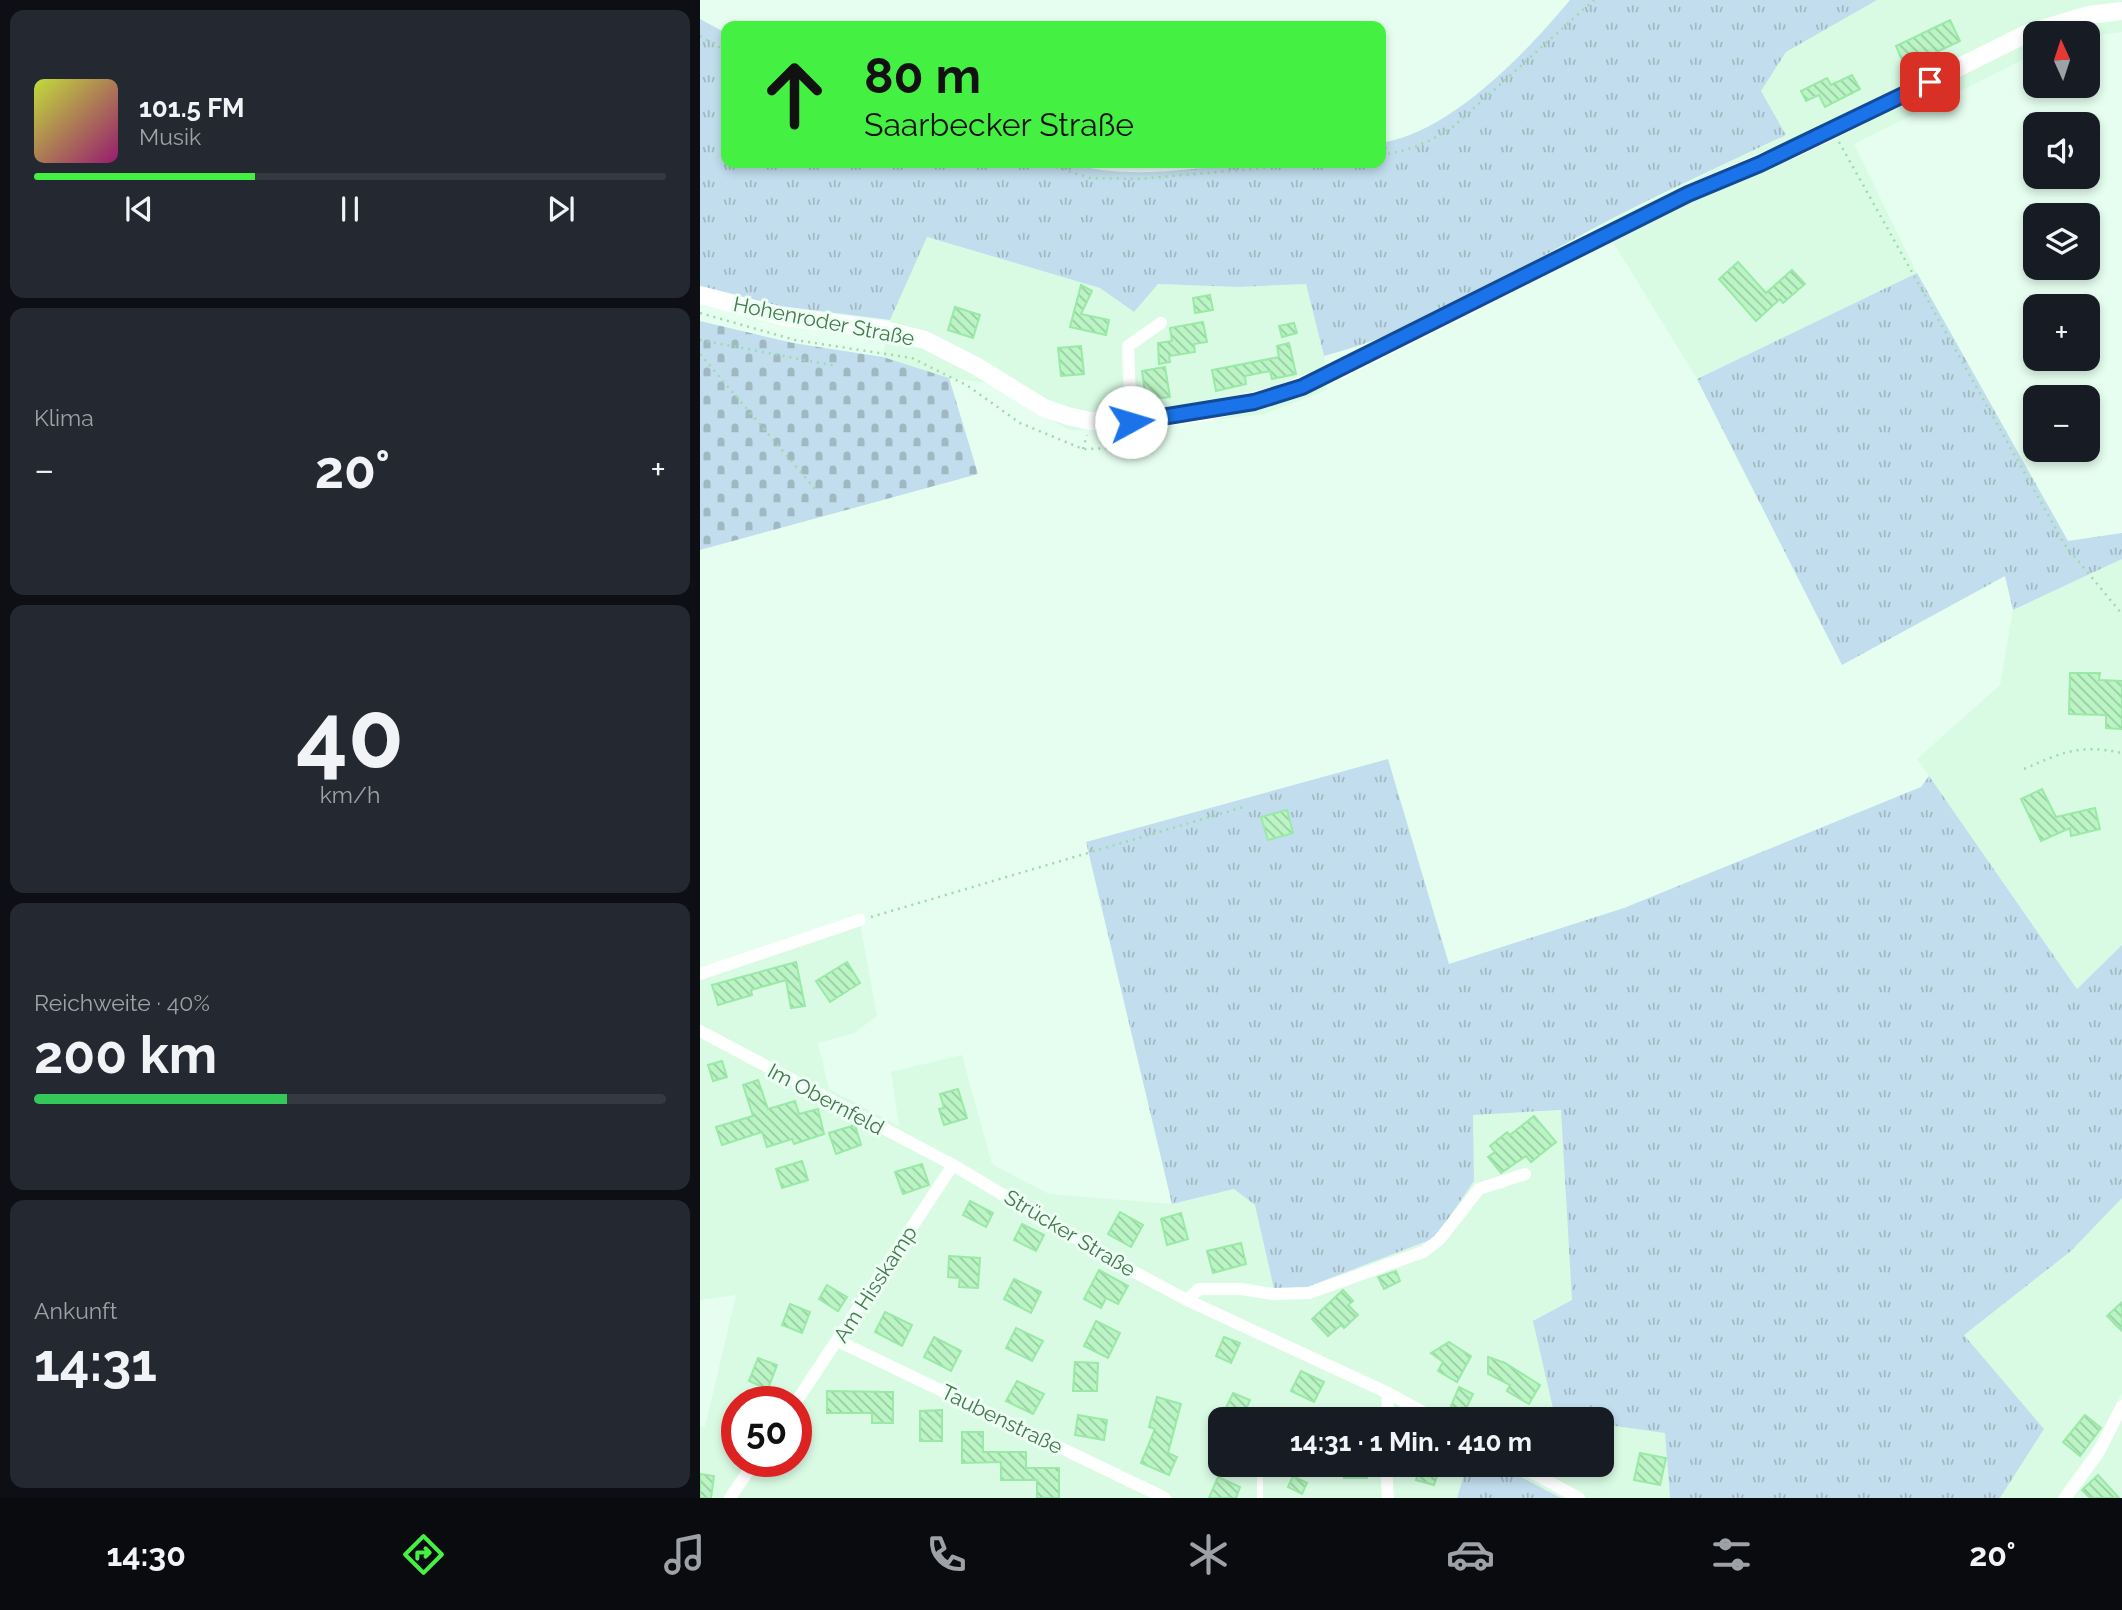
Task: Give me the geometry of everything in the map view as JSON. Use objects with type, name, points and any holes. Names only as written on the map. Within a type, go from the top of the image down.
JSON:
[{"type":"main road","name":"Hohenroder Straße","points":[[700,295],[774,315],[907,334],[950,352],[1044,408],[1090,421],[1131,422],[1254,402],[1302,387],[1688,194],[1832,130],[2028,33],[2088,15],[2122,11]]},
{"type":"street","points":[[1131,422],[1128,346],[1161,323]]},
{"type":"street","points":[[700,974],[860,920]]},
{"type":"street","name":"Im Obernfeld","points":[[700,1031],[953,1165]]},
{"type":"street","name":"Strücker Straße","points":[[953,1165],[1121,1265],[1187,1300],[1414,1407]]},
{"type":"street","name":"Am Hisskamp","points":[[807,1386],[953,1165]]},
{"type":"street","points":[[1187,1300],[1199,1289],[1309,1293],[1423,1252],[1439,1240],[1479,1189],[1525,1174]]},
{"type":"street","name":"Taubenstraße","points":[[838,1341],[1166,1498]]},
{"type":"street","points":[[1387,1407],[1388,1393]]},
{"type":"street","points":[[2065,1498],[2098,1453],[2122,1406]]},
{"type":"street","points":[[730,1498],[744,1477]]},
{"type":"street","points":[[1387,1477],[1388,1498]]},
{"type":"street","points":[[1540,1477],[1579,1498]]},
{"type":"lane","points":[[1260,1477],[1260,1498]]},
{"type":"path","points":[[1386,154],[1431,141],[1454,126],[1594,0]]},
{"type":"path","points":[[700,36],[721,48]]},
{"type":"path","points":[[1832,130],[2065,545],[2122,614]]},
{"type":"path","points":[[1058,168],[1090,178],[1138,179],[1264,168]]},
{"type":"path","points":[[700,313],[794,340],[912,358],[968,386],[1020,423],[1083,449],[1117,448],[1173,433]]},
{"type":"path","points":[[700,340],[836,366]]},
{"type":"path","points":[[700,354],[816,490]]},
{"type":"path","points":[[2024,769],[2059,753],[2092,747],[2122,752]]},
{"type":"path","points":[[860,920],[1247,806]]},
{"type":"shaded area","points":[[1877,0],[2122,0],[2122,32],[2100,35],[2100,21],[2023,21],[2023,60],[1854,144],[1917,273],[1697,379],[1602,224],[1786,135],[1761,91],[1786,52]]},
{"type":"shaded area","points":[[926,237],[1100,288],[1134,312],[1158,284],[1239,287],[1306,284],[1324,356],[1327,390],[1264,414],[1136,429],[1069,430],[987,383],[949,378],[883,357],[890,320]]},
{"type":"shaded area","points":[[2122,559],[2122,945],[2078,990],[1917,759],[2000,685],[2013,610]]},
{"type":"shaded area","points":[[859,917],[877,1016],[854,1033],[818,1043],[829,1089],[899,1126],[891,1072],[962,1055],[992,1164],[1049,1194],[1172,1204],[1235,1189],[1255,1205],[1307,1287],[1435,1238],[1474,1181],[1473,1115],[1562,1110],[1572,1300],[1556,1407],[1208,1407],[1208,1477],[1463,1477],[1457,1498],[700,1498],[700,1427],[705,1427],[736,1295],[700,1300],[700,968]]},
{"type":"shaded area","points":[[2122,1198],[2122,1393],[2097,1441],[2057,1498],[2000,1498],[2044,1429],[1963,1335],[2071,1251]]},
{"type":"shaded area","points":[[2122,1420],[2122,1498],[2073,1498],[2102,1459]]},
{"type":"shaded area","points":[[1614,1426],[1666,1433],[1670,1498],[1561,1498],[1521,1477],[1614,1477]]},
{"type":"green space","points":[[1570,0],[1877,0],[1786,52],[1761,91],[1786,135],[1610,220],[1425,318],[1358,346],[1324,356],[1306,284],[1239,287],[1158,284],[1134,312],[1100,288],[927,237],[890,320],[780,306],[700,287],[700,19],[721,30],[721,168],[1092,168],[1160,172],[1204,168],[1386,168],[1386,142],[1433,124],[1460,107],[1485,88],[1532,43]]},
{"type":"green space","points":[[1917,273],[2068,541],[2122,533],[2122,559],[2013,610],[2005,576],[1842,665],[1697,379]]},
{"type":"green space","points":[[700,321],[793,343],[883,357],[949,378],[978,474],[700,550]]},
{"type":"green space","points":[[1388,759],[1449,964],[1624,908],[1921,787],[1929,776],[2077,989],[2122,945],[2122,1198],[2071,1251],[1964,1335],[2044,1429],[2000,1498],[1670,1498],[1665,1433],[1614,1426],[1614,1407],[1553,1407],[1533,1321],[1572,1300],[1561,1110],[1473,1115],[1474,1181],[1435,1238],[1307,1287],[1274,1289],[1255,1205],[1234,1189],[1172,1204],[1086,842]]},
{"type":"green space","points":[[1463,1477],[1521,1477],[1561,1498],[1457,1498]]},
{"type":"building","points":[[1950,20],[1960,41],[1905,67],[1896,46]]},
{"type":"building","points":[[1852,75],[1860,89],[1825,107],[1819,95],[1806,101],[1801,91],[1827,78],[1831,85]]},
{"type":"building","points":[[1738,262],[1766,293],[1792,270],[1805,284],[1783,303],[1780,299],[1756,321],[1719,279]]},
{"type":"building","points":[[1081,285],[1092,291],[1081,314],[1109,320],[1106,335],[1070,327]]},
{"type":"building","points":[[1210,295],[1213,310],[1195,313],[1193,298]]},
{"type":"building","points":[[955,307],[980,315],[973,338],[948,330]]},
{"type":"building","points":[[1203,322],[1207,342],[1194,344],[1195,352],[1169,356],[1170,362],[1159,364],[1158,343],[1172,341],[1170,328]]},
{"type":"building","points":[[1294,323],[1297,333],[1282,337],[1279,326]]},
{"type":"building","points":[[1289,343],[1296,374],[1272,379],[1270,371],[1245,376],[1246,384],[1216,391],[1212,370],[1279,357],[1277,346]]},
{"type":"building","points":[[1081,346],[1084,374],[1061,376],[1058,348]]},
{"type":"building","points":[[1165,367],[1170,397],[1146,400],[1142,371]]},
{"type":"building","points":[[2070,673],[2100,673],[2099,680],[2122,681],[2122,729],[2106,728],[2106,715],[2069,714]]},
{"type":"building","points":[[2042,789],[2056,817],[2095,808],[2100,829],[2071,836],[2070,828],[2041,841],[2021,799]]},
{"type":"building","points":[[1287,810],[1293,833],[1268,840],[1261,817]]},
{"type":"building","points":[[796,962],[805,1006],[791,1008],[786,980],[751,990],[752,995],[718,1005],[712,985]]},
{"type":"building","points":[[847,962],[860,983],[830,1002],[816,981]]},
{"type":"building","points":[[722,1061],[727,1077],[713,1081],[708,1065]]},
{"type":"building","points":[[758,1080],[768,1109],[795,1101],[799,1114],[818,1109],[824,1134],[794,1144],[792,1139],[767,1147],[762,1132],[722,1145],[716,1127],[753,1116],[743,1085]]},
{"type":"building","points":[[958,1089],[967,1118],[944,1125],[939,1109],[944,1108],[940,1094]]},
{"type":"building","points":[[1534,1116],[1556,1142],[1531,1162],[1526,1156],[1501,1173],[1488,1157],[1495,1152],[1490,1146],[1507,1132],[1510,1135]]},
{"type":"building","points":[[855,1125],[861,1145],[836,1154],[829,1133]]},
{"type":"building","points":[[802,1161],[808,1180],[782,1188],[776,1169]]},
{"type":"building","points":[[922,1164],[929,1185],[903,1194],[895,1172]]},
{"type":"building","points":[[970,1201],[993,1213],[986,1227],[963,1215]]},
{"type":"building","points":[[1120,1212],[1143,1225],[1131,1247],[1108,1234]]},
{"type":"building","points":[[1181,1213],[1188,1239],[1167,1245],[1161,1219]]},
{"type":"building","points":[[1022,1224],[1044,1235],[1036,1251],[1014,1240]]},
{"type":"building","points":[[1241,1243],[1246,1264],[1213,1273],[1207,1251]]},
{"type":"building","points":[[949,1256],[980,1258],[978,1288],[959,1287],[960,1278],[948,1277]]},
{"type":"building","points":[[1099,1270],[1128,1286],[1118,1304],[1106,1298],[1101,1308],[1084,1299]]},
{"type":"building","points":[[1396,1271],[1400,1281],[1384,1289],[1378,1277]]},
{"type":"building","points":[[1014,1279],[1041,1292],[1031,1313],[1004,1299]]},
{"type":"building","points":[[827,1285],[847,1297],[838,1311],[819,1299]]},
{"type":"building","points":[[1343,1290],[1353,1301],[1348,1305],[1358,1315],[1344,1328],[1341,1325],[1328,1336],[1312,1319]]},
{"type":"building","points":[[2122,1302],[2122,1331],[2107,1316]]},
{"type":"building","points":[[790,1304],[810,1312],[802,1333],[782,1325]]},
{"type":"building","points":[[885,1312],[912,1325],[902,1346],[875,1332]]},
{"type":"building","points":[[1096,1321],[1120,1333],[1108,1358],[1084,1346]]},
{"type":"building","points":[[1016,1328],[1043,1341],[1032,1361],[1006,1348]]},
{"type":"building","points":[[934,1337],[961,1351],[951,1371],[924,1357]]},
{"type":"building","points":[[1224,1337],[1240,1343],[1231,1363],[1216,1356]]},
{"type":"building","points":[[1449,1342],[1471,1356],[1457,1382],[1438,1371],[1443,1362],[1431,1353]]},
{"type":"building","points":[[1488,1357],[1505,1363],[1540,1385],[1529,1404],[1507,1391],[1510,1385],[1488,1374]]},
{"type":"building","points":[[758,1358],[777,1365],[769,1386],[749,1381]]},
{"type":"building","points":[[1075,1362],[1098,1363],[1097,1391],[1073,1391]]},
{"type":"building","points":[[1301,1371],[1324,1382],[1314,1402],[1291,1391]]},
{"type":"building","points":[[1017,1381],[1044,1394],[1033,1414],[1006,1401]]},
{"type":"building","points":[[1459,1387],[1473,1394],[1467,1407],[1451,1406]]},
{"type":"building","points":[[827,1391],[893,1392],[893,1423],[872,1423],[872,1413],[827,1413]]},
{"type":"building","points":[[1233,1393],[1250,1400],[1247,1407],[1226,1407]]},
{"type":"building","points":[[1157,1397],[1181,1404],[1168,1453],[1177,1457],[1169,1475],[1141,1463],[1155,1429],[1149,1427]]},
{"type":"building","points":[[942,1410],[942,1441],[920,1441],[920,1411]]},
{"type":"building","points":[[1078,1415],[1107,1420],[1104,1440],[1075,1435]]},
{"type":"building","points":[[2085,1415],[2101,1428],[2080,1456],[2063,1442]]},
{"type":"building","points":[[962,1432],[983,1432],[983,1452],[1026,1452],[1026,1468],[1059,1468],[1059,1498],[1037,1498],[1037,1480],[1001,1480],[1001,1462],[962,1463]]},
{"type":"building","points":[[1640,1453],[1666,1458],[1660,1485],[1634,1480]]},
{"type":"building","points":[[700,1474],[714,1476],[711,1498],[700,1498]]},
{"type":"building","points":[[2098,1475],[2119,1498],[2090,1498],[2082,1490]]},
{"type":"building","points":[[1218,1477],[1240,1487],[1236,1498],[1209,1498]]},
{"type":"building","points":[[1293,1477],[1307,1483],[1302,1494],[1288,1487]]},
{"type":"building","points":[[1417,1477],[1437,1477],[1434,1485],[1416,1480]]},
{"type":"route","points":[[1131,422],[1206,412],[1254,402],[1302,387],[1688,194],[1760,164],[1930,82]]}]
